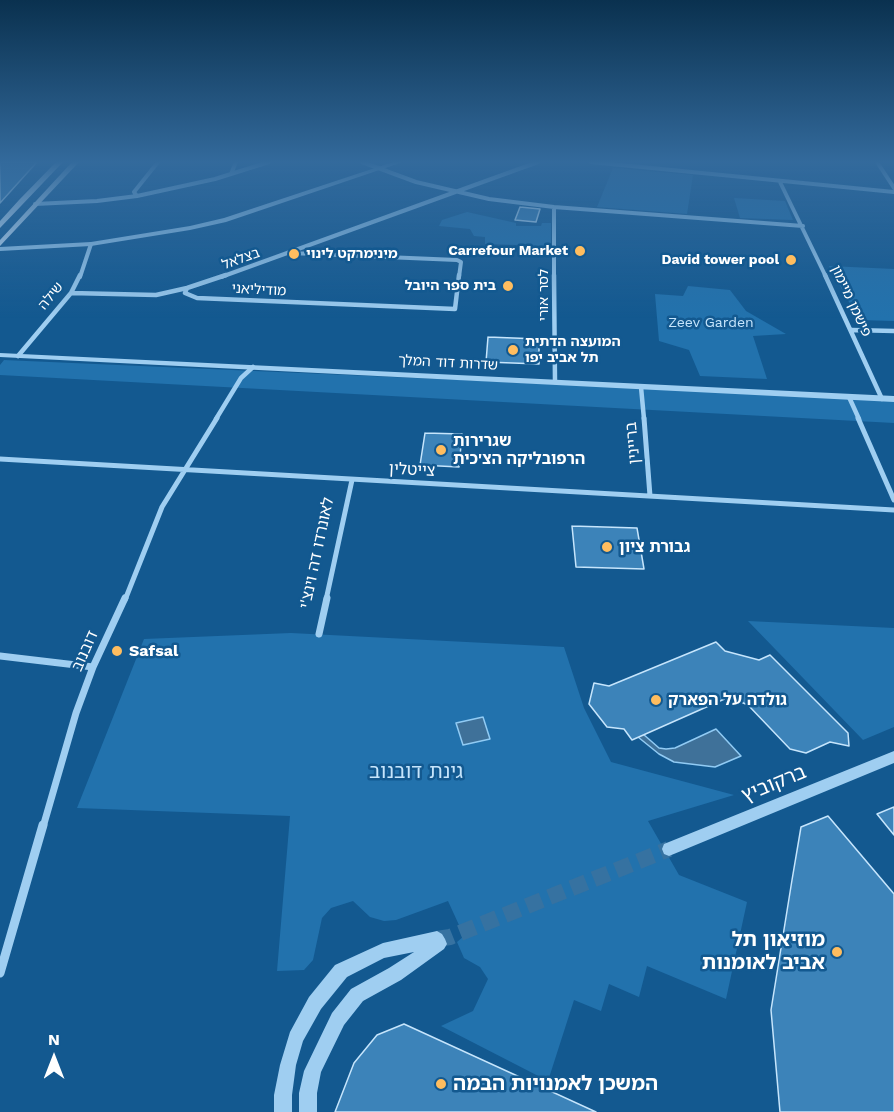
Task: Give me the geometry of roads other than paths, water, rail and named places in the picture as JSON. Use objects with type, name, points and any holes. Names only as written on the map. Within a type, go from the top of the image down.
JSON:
[{"type":"main road","points":[[0,226],[10,214]]},
{"type":"main road","points":[[0,244],[27,214]]},
{"type":"street","points":[[0,249],[91,244],[167,232],[244,214]]},
{"type":"street","name":"בצלאל","points":[[187,288],[396,214]]},
{"type":"street","name":"לסר אורי","points":[[554,214],[555,382]]},
{"type":"street","points":[[644,214],[803,226]]},
{"type":"street","name":"פישמן מיימון","points":[[797,214],[882,399]]},
{"type":"street","name":"שילה","points":[[18,356],[71,293],[79,279],[91,244]]},
{"type":"street","name":"מודיליאני","points":[[187,288],[185,294],[197,298],[455,309],[461,262],[457,260],[291,253]]},
{"type":"street","points":[[71,293],[156,295],[187,288]]},
{"type":"street","points":[[852,330],[894,331]]},
{"type":"street","name":"שדרות דוד המלך","points":[[0,355],[894,399]]},
{"type":"street","name":"דובנוב","points":[[0,973],[3,951],[76,713],[93,667],[121,609],[162,507],[241,378],[253,367]]},
{"type":"street","name":"בריינין","points":[[641,387],[650,496]]},
{"type":"street","points":[[849,397],[894,500]]},
{"type":"street","name":"צייטלין","points":[[0,459],[894,510]]},
{"type":"street","name":"לאונרדו דה וינצ'י","points":[[319,634],[352,480]]},
{"type":"street","points":[[0,656],[93,667]]},
{"type":"street","name":"ברקוביץ","points":[[669,849],[894,757]]},
{"type":"street","points":[[283,1112],[286,1075],[296,1038],[315,1003],[341,971],[383,951],[438,942],[395,974],[357,995],[338,1020],[324,1045],[308,1093],[308,1112]]},
{"type":"tunnel","points":[[437,939],[450,937],[669,849]]},
{"type":"place","name":"Carrefour Market","points":[[580,251]]},
{"type":"place","name":"מינימרקט לינוי","points":[[294,254]]},
{"type":"place","name":"David tower pool","points":[[791,260]]},
{"type":"place","name":"בית ספר היובל","points":[[508,286]]},
{"type":"place","name":"המועצה הדתית תל אביב יפו","points":[[513,350]]},
{"type":"place","name":"שגרירות הרפובליקה הצ'כית","points":[[441,450]]},
{"type":"place","name":"גבורת ציון","points":[[607,547]]},
{"type":"place","name":"Safsal","points":[[117,651]]},
{"type":"place","name":"גולדה על הפארק","points":[[656,700]]},
{"type":"place","name":"מוזיאון תל אביב לאומנות","points":[[837,952]]},
{"type":"place","name":"המשכן לאמנויות הבמה","points":[[441,1084]]},
{"type":"park label","name":"Zeev Garden","points":[[711,323]]},
{"type":"park label","name":"גינת דובנוב","points":[[416,772]]}]
